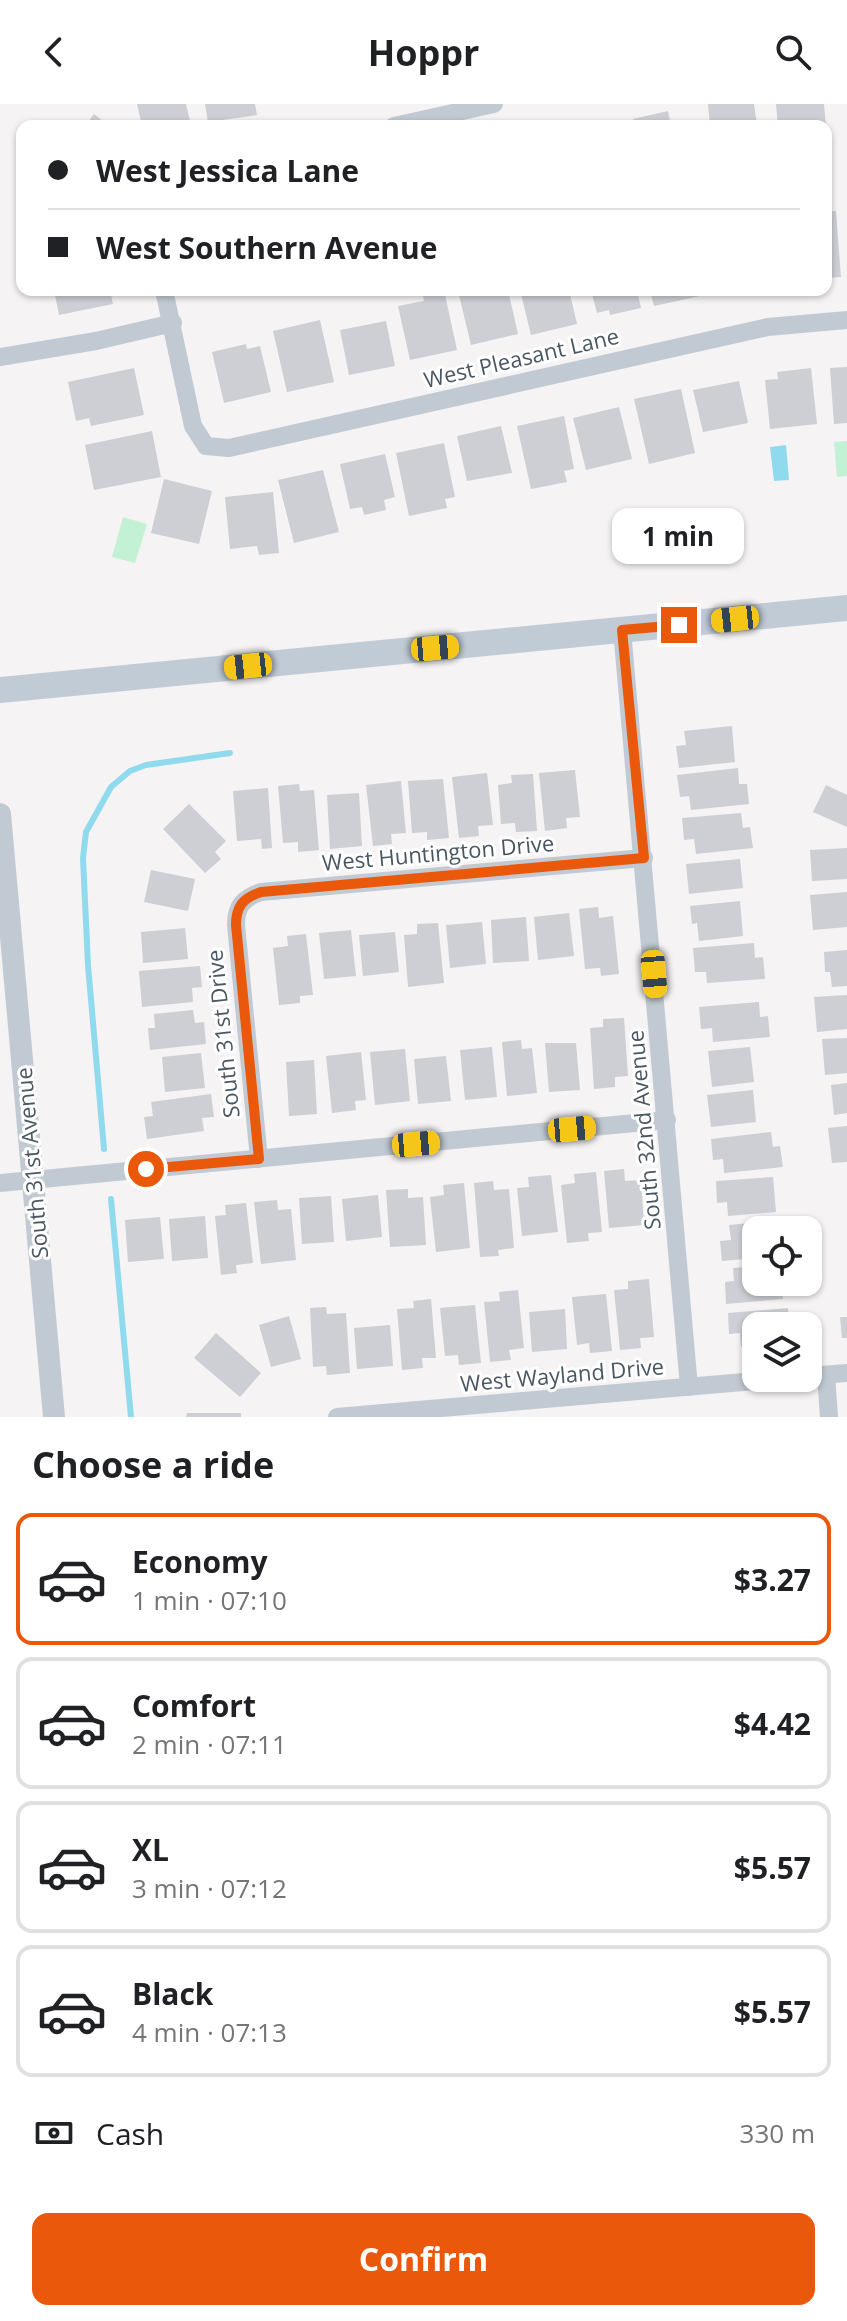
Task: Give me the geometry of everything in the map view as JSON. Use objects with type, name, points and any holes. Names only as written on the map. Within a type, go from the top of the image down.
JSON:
[{"type":"main road","points":[[0,690],[847,608]]},
{"type":"street","points":[[421,120],[494,104]]},
{"type":"street","points":[[0,357],[96,341],[173,323],[166,296]]},
{"type":"street","name":"West Pleasant Lane","points":[[173,323],[193,426],[206,446],[229,448],[768,327],[847,320]]},
{"type":"street","name":"South 32nd Avenue","points":[[622,630],[689,1387]]},
{"type":"street","name":"South 31st Avenue","points":[[0,814],[54,1417]]},
{"type":"street","name":"West Huntington Drive","points":[[239,905],[261,892],[644,858]]},
{"type":"street","name":"South 31st Drive","points":[[239,905],[236,925],[259,1159]]},
{"type":"street","points":[[0,1183],[667,1120]]},
{"type":"street","points":[[822,1376],[847,1373]]},
{"type":"street","name":"West Wayland Drive","points":[[337,1417],[742,1382]]},
{"type":"street","points":[[822,1392],[829,1417]]},
{"type":"green space","points":[[847,441],[847,476],[837,477],[834,442]]},
{"type":"green space","points":[[123,517],[147,524],[135,563],[112,557]]},
{"type":"water","points":[[786,445],[789,480],[774,481],[770,447]]},
{"type":"building","points":[[137,104],[186,104],[190,120],[141,120]]},
{"type":"building","points":[[205,104],[255,104],[257,115],[208,120]]},
{"type":"building","points":[[708,104],[754,104],[756,120],[709,120]]},
{"type":"building","points":[[776,104],[824,104],[825,120],[777,120]]},
{"type":"building","points":[[668,111],[670,120],[633,120]]},
{"type":"building","points":[[832,211],[836,211],[841,277],[832,278]]},
{"type":"building","points":[[55,296],[111,296],[113,304],[59,315]]},
{"type":"building","points":[[423,296],[445,296],[457,350],[410,360],[398,306],[424,301]]},
{"type":"building","points":[[459,296],[509,296],[518,334],[471,345]]},
{"type":"building","points":[[521,296],[570,296],[577,324],[531,335]]},
{"type":"building","points":[[593,296],[638,296],[641,308],[610,315],[609,310],[597,313]]},
{"type":"building","points":[[652,296],[700,296],[654,306]]},
{"type":"building","points":[[320,320],[334,382],[287,392],[273,331]]},
{"type":"building","points":[[386,321],[395,366],[349,375],[340,330]]},
{"type":"building","points":[[246,344],[247,349],[260,346],[271,392],[224,403],[212,352]]},
{"type":"building","points":[[847,367],[847,423],[834,424],[830,368]]},
{"type":"building","points":[[134,368],[144,415],[91,426],[89,418],[76,421],[68,382]]},
{"type":"building","points":[[811,368],[817,424],[770,429],[765,380],[778,379],[777,372]]},
{"type":"building","points":[[739,381],[748,423],[703,432],[693,390]]},
{"type":"building","points":[[681,389],[695,453],[649,464],[634,399]]},
{"type":"building","points":[[619,407],[632,459],[586,470],[573,418]]},
{"type":"building","points":[[564,416],[574,469],[564,471],[567,482],[531,489],[517,426]]},
{"type":"building","points":[[501,426],[512,473],[467,481],[457,436]]},
{"type":"building","points":[[152,431],[161,477],[94,490],[85,445]]},
{"type":"building","points":[[444,443],[455,497],[445,499],[447,508],[409,516],[396,453]]},
{"type":"building","points":[[385,454],[395,497],[384,500],[386,510],[364,515],[362,507],[350,509],[340,464]]},
{"type":"building","points":[[323,470],[339,532],[294,543],[278,480]]},
{"type":"building","points":[[164,479],[212,491],[199,544],[151,533]]},
{"type":"building","points":[[273,492],[279,553],[259,555],[257,546],[230,549],[225,497]]},
{"type":"building","points":[[732,726],[735,762],[679,768],[676,746],[686,745],[684,731]]},
{"type":"building","points":[[738,768],[739,784],[747,784],[749,804],[691,810],[689,796],[680,797],[677,775]]},
{"type":"building","points":[[575,770],[580,817],[566,818],[567,828],[545,831],[539,773]]},
{"type":"building","points":[[487,773],[493,825],[478,826],[479,836],[459,838],[452,777]]},
{"type":"building","points":[[533,774],[537,831],[516,832],[515,823],[501,824],[498,785],[512,783],[511,775]]},
{"type":"building","points":[[443,779],[449,838],[427,840],[427,832],[412,833],[408,781]]},
{"type":"building","points":[[401,781],[406,833],[391,834],[392,844],[373,846],[366,785]]},
{"type":"building","points":[[299,784],[300,791],[314,790],[319,850],[298,852],[298,842],[283,843],[278,786]]},
{"type":"building","points":[[826,785],[847,795],[847,827],[813,812]]},
{"type":"building","points":[[268,788],[272,848],[262,849],[261,839],[237,841],[233,791]]},
{"type":"building","points":[[359,793],[362,846],[330,849],[327,795]]},
{"type":"building","points":[[189,804],[226,841],[215,852],[221,859],[205,873],[163,829]]},
{"type":"building","points":[[741,813],[743,828],[750,827],[753,848],[696,854],[694,839],[684,840],[682,818]]},
{"type":"building","points":[[847,848],[847,879],[812,881],[810,850]]},
{"type":"building","points":[[740,859],[743,888],[689,894],[686,864]]},
{"type":"building","points":[[151,870],[195,879],[188,911],[144,902]]},
{"type":"building","points":[[847,892],[847,927],[813,930],[810,895]]},
{"type":"building","points":[[740,901],[743,936],[699,941],[697,923],[692,924],[690,906]]},
{"type":"building","points":[[598,907],[599,918],[613,916],[619,974],[601,976],[600,968],[585,969],[579,909]]},
{"type":"building","points":[[569,913],[574,956],[538,960],[534,917]]},
{"type":"building","points":[[526,917],[529,961],[493,963],[491,920]]},
{"type":"building","points":[[482,922],[486,964],[450,968],[446,925]]},
{"type":"building","points":[[438,923],[444,983],[408,987],[404,935],[417,934],[417,924]]},
{"type":"building","points":[[185,928],[188,959],[143,963],[141,932]]},
{"type":"building","points":[[351,930],[356,976],[324,979],[319,933]]},
{"type":"building","points":[[395,932],[399,972],[363,976],[359,935]]},
{"type":"building","points":[[306,934],[313,995],[300,996],[300,1003],[279,1005],[273,948],[288,946],[287,936]]},
{"type":"building","points":[[754,943],[755,958],[763,957],[765,979],[707,983],[706,972],[695,972],[693,948]]},
{"type":"building","points":[[847,950],[847,986],[832,987],[830,972],[825,972],[824,952]]},
{"type":"building","points":[[200,966],[202,987],[192,988],[193,1002],[142,1007],[139,971]]},
{"type":"building","points":[[847,995],[847,1029],[817,1032],[814,997]]},
{"type":"building","points":[[759,1002],[760,1017],[768,1016],[770,1037],[713,1042],[712,1028],[701,1029],[699,1007]]},
{"type":"building","points":[[193,1010],[195,1023],[204,1022],[206,1044],[150,1050],[148,1028],[155,1028],[154,1014]]},
{"type":"building","points":[[624,1018],[628,1076],[615,1077],[615,1087],[594,1089],[590,1028],[603,1027],[603,1019]]},
{"type":"building","points":[[847,1038],[847,1073],[825,1075],[822,1039]]},
{"type":"building","points":[[521,1040],[522,1049],[532,1048],[537,1093],[507,1096],[502,1042]]},
{"type":"building","points":[[545,1043],[576,1043],[580,1090],[549,1092]]},
{"type":"building","points":[[492,1047],[497,1097],[465,1100],[460,1050]]},
{"type":"building","points":[[750,1047],[754,1082],[712,1087],[708,1051]]},
{"type":"building","points":[[405,1049],[410,1101],[375,1105],[370,1052]]},
{"type":"building","points":[[361,1052],[366,1100],[355,1101],[356,1110],[332,1113],[326,1056]]},
{"type":"building","points":[[201,1053],[205,1088],[165,1092],[162,1057]]},
{"type":"building","points":[[446,1056],[451,1101],[418,1104],[414,1059]]},
{"type":"building","points":[[314,1060],[317,1114],[289,1116],[286,1062]]},
{"type":"building","points":[[847,1083],[847,1113],[834,1115],[831,1085]]},
{"type":"building","points":[[753,1090],[756,1122],[711,1127],[707,1095]]},
{"type":"building","points":[[211,1094],[214,1117],[202,1118],[204,1131],[147,1139],[144,1117],[153,1116],[151,1102]]},
{"type":"building","points":[[847,1126],[847,1162],[832,1163],[828,1128]]},
{"type":"building","points":[[771,1132],[773,1147],[780,1146],[783,1167],[724,1173],[723,1159],[713,1160],[711,1139]]},
{"type":"building","points":[[624,1169],[625,1181],[641,1180],[644,1225],[609,1228],[604,1171]]},
{"type":"building","points":[[596,1172],[602,1232],[588,1233],[589,1241],[567,1243],[561,1185],[575,1183],[574,1174]]},
{"type":"building","points":[[551,1175],[558,1232],[522,1236],[517,1188],[529,1187],[528,1177]]},
{"type":"building","points":[[773,1177],[776,1212],[728,1216],[727,1202],[717,1203],[716,1181]]},
{"type":"building","points":[[493,1181],[494,1190],[509,1189],[514,1248],[498,1250],[499,1256],[480,1257],[474,1183]]},
{"type":"building","points":[[464,1183],[470,1248],[436,1252],[430,1197],[444,1195],[443,1185]]},
{"type":"building","points":[[408,1189],[408,1198],[423,1197],[426,1245],[390,1247],[386,1190]]},
{"type":"building","points":[[378,1195],[382,1237],[346,1241],[342,1199]]},
{"type":"building","points":[[331,1196],[334,1242],[302,1244],[299,1198]]},
{"type":"building","points":[[277,1200],[278,1210],[291,1209],[296,1260],[261,1264],[254,1202]]},
{"type":"building","points":[[246,1203],[253,1263],[236,1265],[237,1273],[221,1275],[215,1216],[226,1215],[225,1205]]},
{"type":"building","points":[[205,1216],[208,1258],[172,1261],[169,1219]]},
{"type":"building","points":[[160,1217],[164,1259],[128,1262],[125,1220]]},
{"type":"building","points":[[742,1224],[742,1259],[722,1261],[720,1241],[731,1240],[729,1225]]},
{"type":"building","points":[[742,1267],[742,1296],[783,1296],[783,1299],[726,1304],[725,1282],[734,1281],[733,1268]]},
{"type":"building","points":[[649,1279],[654,1337],[640,1338],[641,1348],[620,1350],[614,1290],[628,1289],[628,1281]]},
{"type":"building","points":[[518,1290],[524,1348],[509,1350],[511,1360],[490,1362],[484,1302],[500,1301],[499,1292]]},
{"type":"building","points":[[606,1294],[612,1351],[590,1353],[589,1343],[577,1345],[572,1297]]},
{"type":"building","points":[[431,1299],[436,1358],[422,1358],[423,1368],[402,1370],[397,1309],[414,1308],[413,1301]]},
{"type":"building","points":[[475,1305],[481,1363],[459,1365],[458,1355],[445,1356],[440,1308]]},
{"type":"building","points":[[326,1307],[327,1314],[346,1313],[350,1373],[327,1375],[326,1366],[313,1367],[310,1308]]},
{"type":"building","points":[[788,1308],[788,1312],[742,1312],[741,1347],[740,1333],[729,1334],[728,1313]]},
{"type":"building","points":[[565,1309],[567,1349],[532,1352],[529,1312]]},
{"type":"building","points":[[289,1316],[301,1359],[271,1367],[259,1325]]},
{"type":"building","points":[[840,1317],[847,1317],[847,1338],[842,1338]]},
{"type":"building","points":[[390,1325],[393,1366],[357,1369],[354,1328]]},
{"type":"building","points":[[216,1333],[261,1373],[240,1397],[194,1358]]},
{"type":"building","points":[[187,1413],[241,1413],[241,1417],[186,1417]]},
{"type":"waterway","points":[[104,1149],[88,965],[83,858],[86,832],[111,787],[130,771],[146,765],[230,753]]},
{"type":"waterway","points":[[111,1199],[131,1417]]},
{"type":"route","points":[[146,1169],[259,1159],[236,925],[239,905],[248,897],[261,892],[644,858],[622,630],[679,625]]}]
